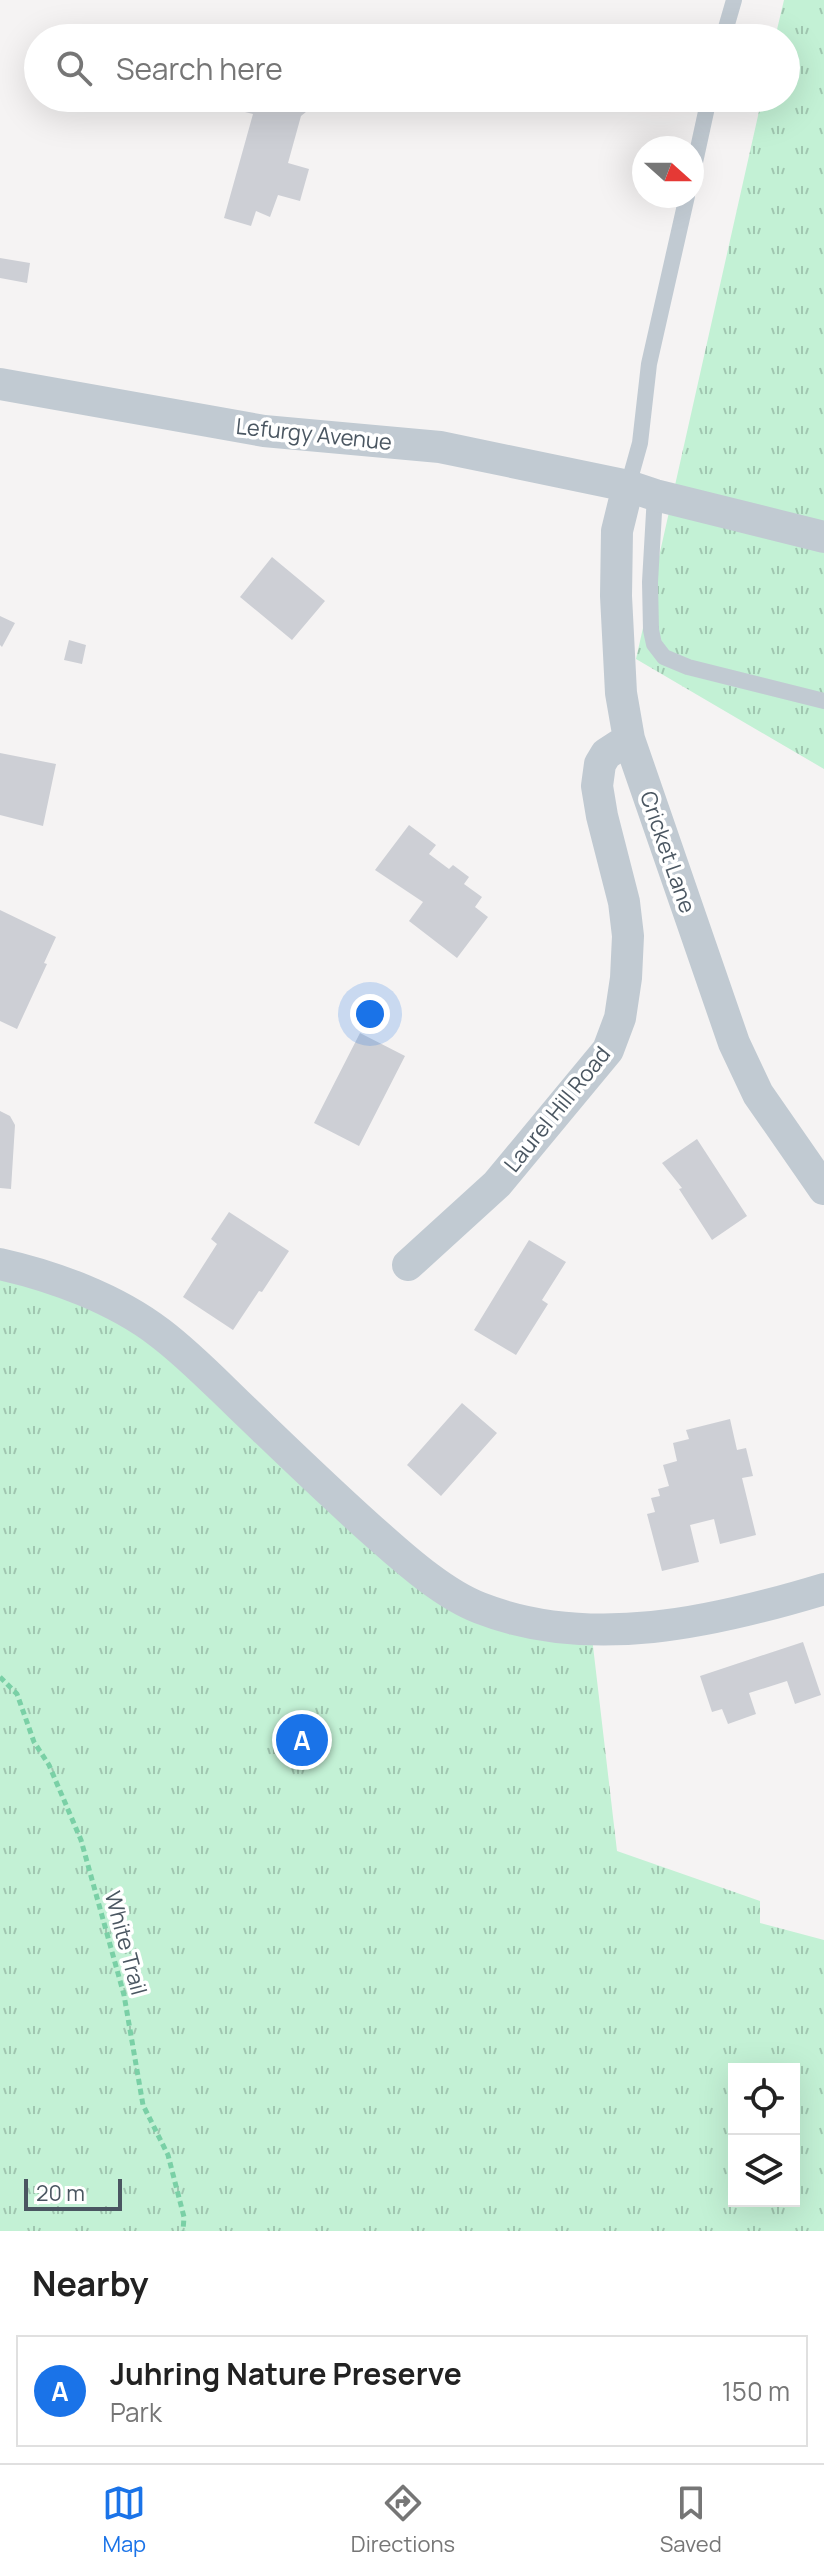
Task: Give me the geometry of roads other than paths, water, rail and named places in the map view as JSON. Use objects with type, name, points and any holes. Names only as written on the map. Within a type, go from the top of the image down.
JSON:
[{"type":"street","name":"Lefurgy Avenue","points":[[0,384],[264,431],[440,447],[641,491],[824,537]]},
{"type":"street","name":"Cricket Lane","points":[[641,491],[617,531],[616,596],[621,693],[629,739],[734,1043],[758,1094],[824,1189]]},
{"type":"street","name":"Laurel Hill Road","points":[[408,1265],[497,1184],[608,1050],[620,1018],[628,936],[624,902],[597,786],[600,764],[606,754],[629,739]]},
{"type":"street","points":[[0,1264],[63,1281],[126,1312],[160,1333],[193,1360],[335,1498],[422,1573],[479,1608],[541,1624],[610,1631],[724,1616],[824,1589]]},
{"type":"lane","points":[[727,24],[734,0]]},
{"type":"lane","points":[[701,136],[706,112]]},
{"type":"lane","points":[[684,208],[649,364],[640,443],[654,644],[664,657],[688,667],[824,701]]},
{"type":"place","name":"Juhring Nature Preserve","points":[[302,1740]]}]
